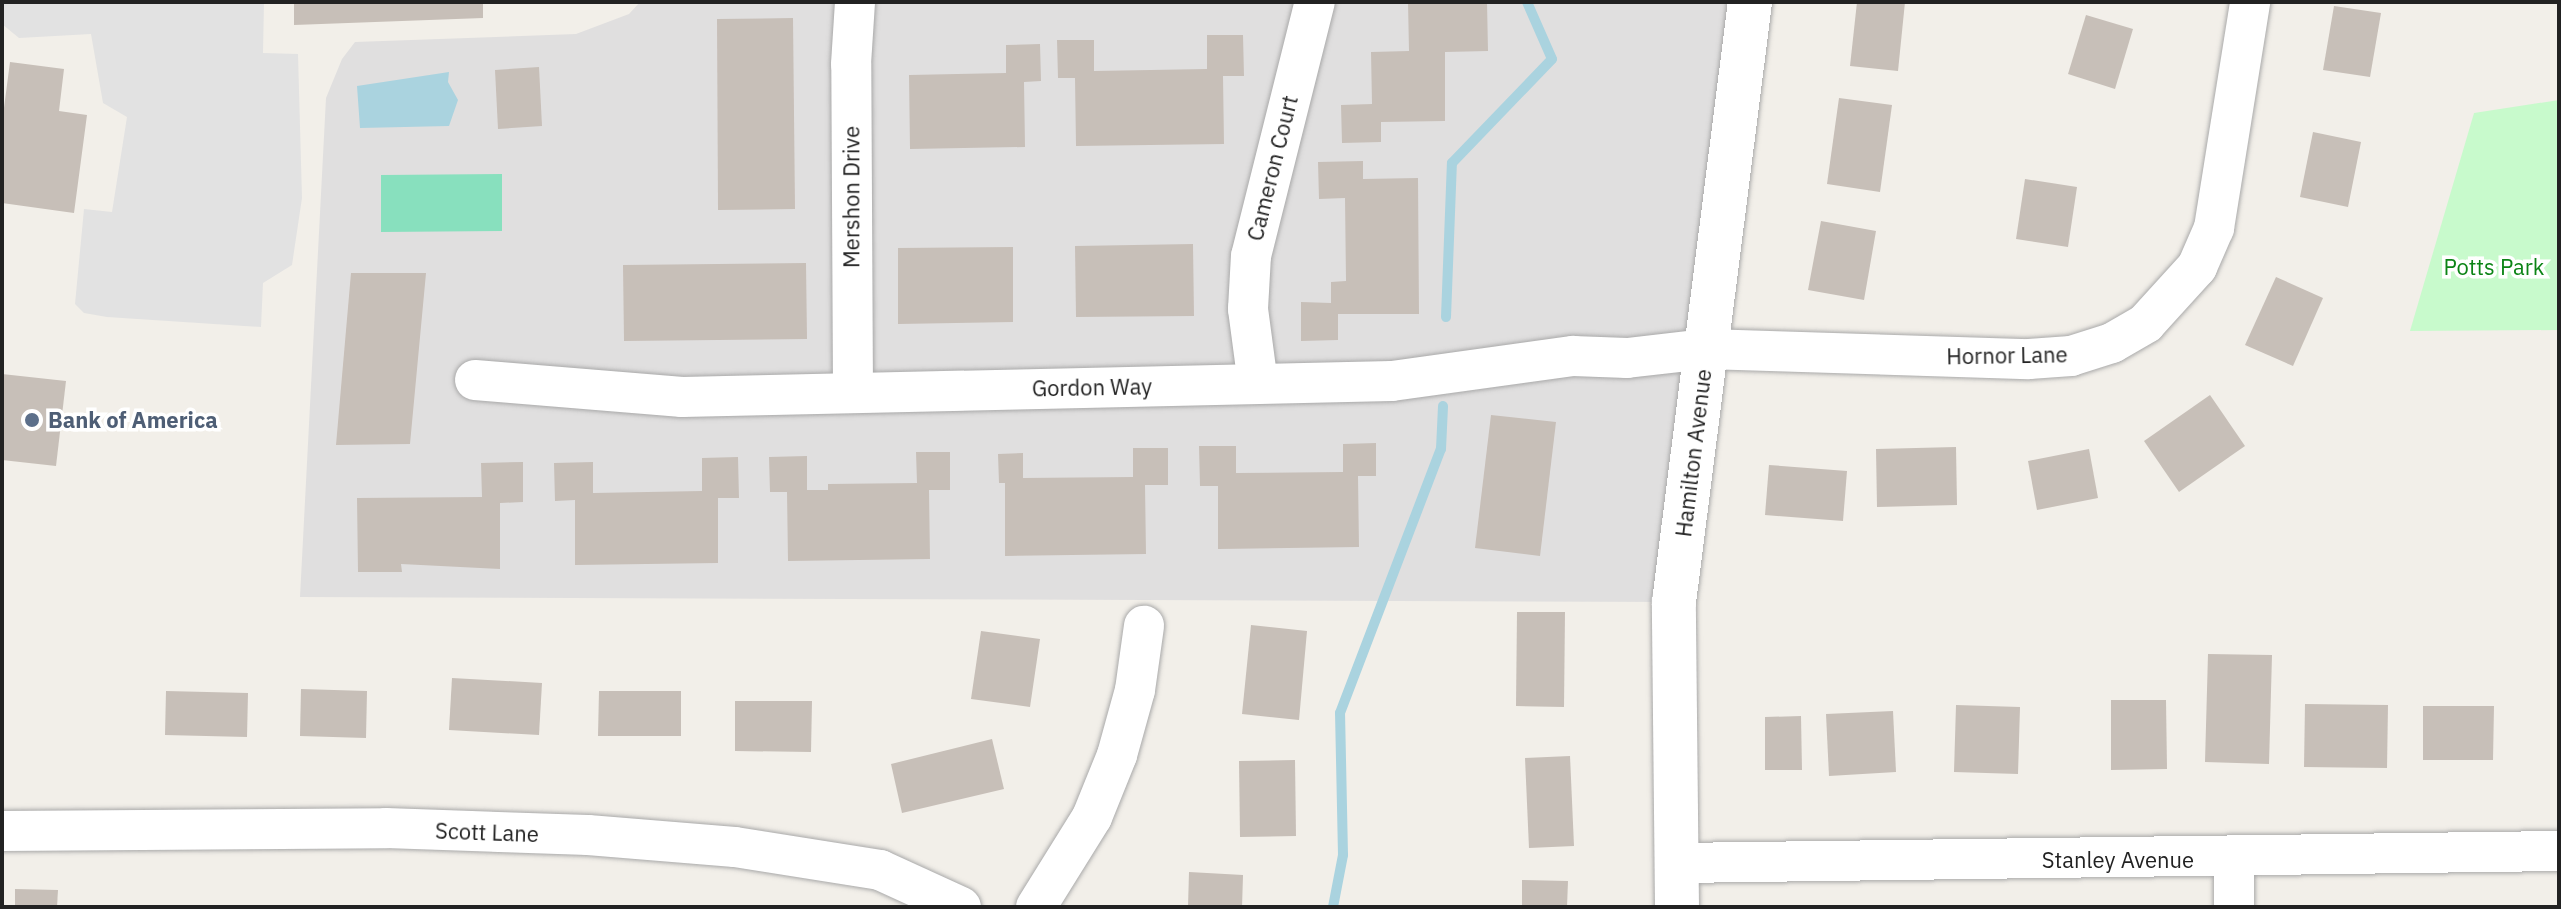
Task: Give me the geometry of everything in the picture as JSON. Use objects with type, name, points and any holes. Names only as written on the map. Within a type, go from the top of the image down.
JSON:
[{"type":"street","name":"Mershon Drive","points":[[853,392],[851,64],[855,2]]},
{"type":"street","name":"Cameron Court","points":[[1258,384],[1248,309],[1251,256],[1315,2]]},
{"type":"street","name":"Hamilton Avenue","points":[[1677,907],[1674,602],[1750,2]]},
{"type":"street","name":"Hornor Lane","points":[[1706,349],[2029,359],[2084,352],[2146,323],[2197,267],[2214,228],[2250,2]]},
{"type":"street","name":"Gordon Way","points":[[475,380],[682,397],[1258,384],[1447,377],[1573,356],[1627,358],[1706,349]]},
{"type":"street","points":[[1036,907],[1092,817],[1117,755],[1135,690],[1144,626]]},
{"type":"street","name":"Scott Lane","points":[[2,831],[386,828],[588,835],[735,847],[880,870],[961,907]]},
{"type":"street","name":"Stanley Avenue","points":[[1677,863],[2234,859],[2559,851]]},
{"type":"street","points":[[2234,859],[2234,907]]},
{"type":"shaded area","points":[[2,2],[264,2],[263,53],[298,54],[302,198],[292,265],[263,283],[261,327],[107,317],[84,313],[75,304],[84,209],[112,212],[127,117],[103,103],[91,34],[19,38],[2,24]]},
{"type":"shaded area","points":[[640,2],[1755,2],[1674,602],[300,597],[326,98],[342,59],[355,42],[576,34],[629,14]]},
{"type":"green space","name":"Potts Park","points":[[2559,100],[2559,330],[2410,331],[2474,113]]},
{"type":"green space","points":[[502,174],[502,231],[381,232],[381,175]]},
{"type":"water","points":[[449,72],[448,82],[458,100],[449,126],[360,128],[357,86]]},
{"type":"building","points":[[294,2],[483,2],[483,18],[294,25]]},
{"type":"building","points":[[1408,2],[1487,2],[1488,51],[1445,52],[1445,121],[1381,122],[1381,142],[1342,143],[1341,105],[1372,104],[1371,52],[1409,51]]},
{"type":"building","points":[[1857,2],[1905,2],[1898,71],[1850,66]]},
{"type":"building","points":[[2334,6],[2381,13],[2370,77],[2323,70]]},
{"type":"building","points":[[2086,15],[2133,29],[2115,89],[2068,74]]},
{"type":"building","points":[[793,18],[795,209],[718,210],[717,19]]},
{"type":"building","points":[[1207,35],[1243,35],[1244,76],[1223,76],[1224,144],[1076,146],[1075,78],[1058,78],[1057,40],[1094,40],[1094,71],[1207,69]]},
{"type":"building","points":[[1040,44],[1041,81],[1024,82],[1025,147],[910,149],[909,75],[1006,73],[1006,45]]},
{"type":"building","points":[[10,62],[64,69],[59,111],[87,115],[74,213],[2,203],[2,123]]},
{"type":"building","points":[[539,67],[542,126],[498,129],[495,70]]},
{"type":"building","points":[[1839,98],[1892,105],[1880,192],[1827,184]]},
{"type":"building","points":[[2313,132],[2361,142],[2348,207],[2300,197]]},
{"type":"building","points":[[1363,161],[1363,179],[1418,178],[1419,314],[1338,314],[1338,340],[1301,341],[1301,302],[1331,303],[1331,282],[1346,281],[1345,198],[1319,199],[1318,162]]},
{"type":"building","points":[[2025,179],[2077,187],[2068,247],[2016,239]]},
{"type":"building","points":[[1821,221],[1876,231],[1864,300],[1808,290]]},
{"type":"building","points":[[1193,244],[1194,316],[1076,317],[1075,246]]},
{"type":"building","points":[[1013,247],[1013,322],[898,324],[898,248]]},
{"type":"building","points":[[806,263],[807,339],[624,341],[623,265]]},
{"type":"building","points":[[351,273],[426,273],[410,444],[336,445]]},
{"type":"building","points":[[2276,277],[2323,298],[2293,366],[2245,345]]},
{"type":"building","name":"Bank of America","points":[[2,374],[66,381],[56,466],[2,460]]},
{"type":"building","points":[[2210,395],[2245,446],[2179,492],[2144,441]]},
{"type":"building","points":[[1491,415],[1556,422],[1540,556],[1475,548]]},
{"type":"building","points":[[1376,443],[1376,476],[1358,476],[1359,547],[1218,549],[1218,486],[1200,486],[1199,446],[1236,446],[1236,473],[1343,472],[1343,444]]},
{"type":"building","points":[[1956,447],[1957,505],[1877,507],[1876,449]]},
{"type":"building","points":[[1133,448],[1168,448],[1168,485],[1145,485],[1146,554],[1005,556],[1005,483],[999,483],[998,454],[1023,453],[1023,478],[1133,477]]},
{"type":"building","points":[[2089,449],[2098,498],[2037,510],[2028,461]]},
{"type":"building","points":[[916,452],[950,452],[950,490],[929,490],[930,559],[788,561],[787,492],[770,492],[769,457],[807,456],[807,490],[828,490],[828,484],[917,483]]},
{"type":"building","points":[[738,457],[739,498],[718,498],[718,563],[575,565],[575,500],[555,501],[554,463],[593,462],[593,493],[702,491],[702,458]]},
{"type":"building","points":[[523,462],[523,502],[500,503],[500,569],[401,564],[402,572],[358,572],[357,498],[482,497],[481,463]]},
{"type":"building","points":[[1769,465],[1847,471],[1843,521],[1765,515]]},
{"type":"building","points":[[1517,612],[1565,612],[1564,707],[1516,706]]},
{"type":"building","points":[[1251,625],[1307,631],[1299,720],[1242,714]]},
{"type":"building","points":[[981,631],[1040,639],[1030,707],[971,699]]},
{"type":"building","points":[[2208,654],[2272,655],[2269,764],[2205,762]]},
{"type":"building","points":[[452,678],[542,683],[539,735],[449,730]]},
{"type":"building","points":[[301,689],[367,691],[366,738],[300,736]]},
{"type":"building","points":[[166,691],[248,693],[247,737],[165,735]]},
{"type":"building","points":[[599,691],[681,691],[681,736],[598,736]]},
{"type":"building","points":[[2111,700],[2166,700],[2167,769],[2111,770]]},
{"type":"building","points":[[735,701],[812,701],[811,752],[735,751]]},
{"type":"building","points":[[2305,704],[2388,705],[2387,768],[2304,767]]},
{"type":"building","points":[[1956,705],[2020,707],[2018,774],[1954,772]]},
{"type":"building","points":[[2423,706],[2494,706],[2493,760],[2423,760]]},
{"type":"building","points":[[1893,711],[1896,772],[1829,776],[1826,714]]},
{"type":"building","points":[[1801,716],[1802,770],[1765,770],[1765,717]]},
{"type":"building","points":[[992,739],[1004,789],[902,813],[891,764]]},
{"type":"building","points":[[1570,756],[1574,846],[1529,848],[1525,758]]},
{"type":"building","points":[[1295,760],[1296,836],[1240,837],[1239,761]]},
{"type":"building","points":[[1189,872],[1243,875],[1242,907],[1188,907]]},
{"type":"building","points":[[1522,880],[1568,881],[1567,907],[1522,907]]},
{"type":"building","points":[[15,889],[58,890],[57,907],[15,907]]},
{"type":"waterway","points":[[1446,317],[1452,163],[1552,59],[1527,2]]},
{"type":"waterway","points":[[1333,907],[1343,855],[1340,713],[1441,449],[1443,406]]},
{"type":"place","name":"Bank of America","points":[[32,420]]}]
